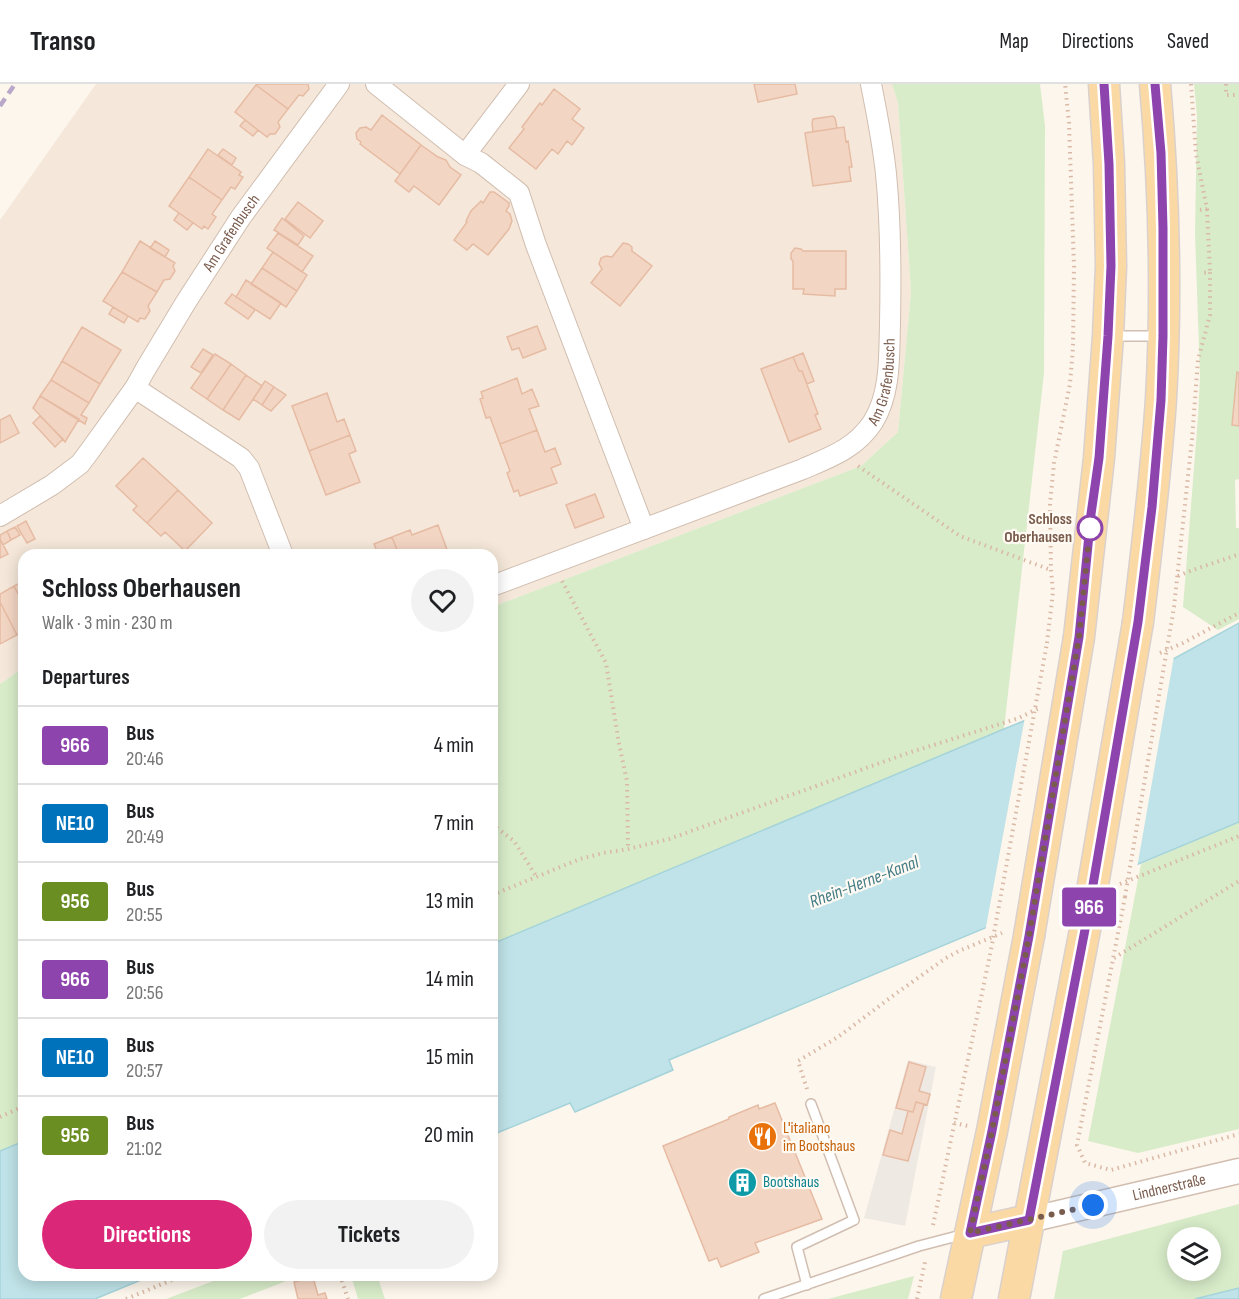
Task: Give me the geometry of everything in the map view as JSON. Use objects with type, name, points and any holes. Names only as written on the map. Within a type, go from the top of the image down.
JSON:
[{"type":"main road","points":[[959,1285],[992,1131],[1016,934],[1079,637],[1099,458],[1108,336],[1111,266],[1109,164],[1104,84]]},
{"type":"main road","points":[[1014,1299],[1088,914],[1138,622],[1152,507],[1161,400],[1163,336],[1161,153],[1155,84]]},
{"type":"main road","points":[[970,1233],[1029,1220]]},
{"type":"street","name":"Am Grafenbusch","points":[[0,516],[52,485],[80,464],[135,388],[241,217],[339,84]]},
{"type":"street","points":[[376,84],[519,193],[536,245],[644,529]]},
{"type":"street","points":[[465,154],[519,84]]},
{"type":"street","name":"Am Grafenbusch","points":[[498,584],[841,453],[855,443],[872,424],[885,396],[891,277],[889,202],[882,140],[872,84]]},
{"type":"street","points":[[135,388],[241,458],[249,468],[281,549]]},
{"type":"street","name":"Lindnerstraße","points":[[1029,1220],[1239,1172]]},
{"type":"lane","points":[[1108,336],[1163,336]]},
{"type":"lane","points":[[807,1285],[797,1247],[854,1221],[811,1104]]},
{"type":"lane","points":[[764,1299],[930,1243],[970,1233]]},
{"type":"path","points":[[930,1243],[990,956],[1047,643],[1053,592],[1050,570],[1050,504],[1054,463],[1070,384],[1073,347],[1074,267],[1069,123],[1065,84]]},
{"type":"path","points":[[1191,84],[1196,154],[1207,209],[1210,315],[1198,360],[1174,607],[1125,897],[1077,1145],[1085,1163],[1111,1170],[1239,1134]]},
{"type":"path","points":[[1226,84],[1226,95],[1239,95]]},
{"type":"path","points":[[1200,210],[1207,209]]},
{"type":"path","points":[[1201,273],[1210,272]]},
{"type":"path","points":[[841,453],[960,536],[1050,570]]},
{"type":"path","points":[[1177,576],[1239,554]]},
{"type":"path","points":[[554,563],[606,663],[627,780],[628,849]]},
{"type":"path","points":[[1183,643],[1239,613]]},
{"type":"path","points":[[498,892],[580,859],[669,839],[905,754],[1019,718]]},
{"type":"path","points":[[498,829],[514,841],[536,876]]},
{"type":"path","points":[[1110,888],[1239,836]]},
{"type":"path","points":[[1114,958],[1239,881]]},
{"type":"path","points":[[811,1104],[798,1061],[838,1037],[946,958],[1016,934]]},
{"type":"path","points":[[0,1117],[18,1109]]},
{"type":"path","points":[[917,1299],[921,1280]]},
{"type":"path","points":[[126,1299],[170,1281]]},
{"type":"path","points":[[342,1281],[348,1299]]},
{"type":"shaded area","points":[[96,84],[892,84],[898,103],[911,292],[898,432],[861,466],[498,605],[498,549],[18,549],[18,671],[0,684],[0,220]]},
{"type":"shaded area","points":[[908,1060],[936,1067],[905,1226],[864,1218]]},
{"type":"green space","points":[[892,84],[1040,84],[1045,126],[1044,373],[1004,729],[498,941],[498,605],[861,466],[898,432],[911,292],[898,103]]},
{"type":"green space","points":[[1194,84],[1239,84],[1239,479],[1235,480],[1236,528],[1239,528],[1239,619],[1218,630],[1183,607],[1200,377],[1195,233],[1197,116]]},
{"type":"green space","points":[[18,671],[18,1144],[0,1151],[0,684]]},
{"type":"green space","points":[[1239,822],[1239,1129],[1138,1153],[1088,1141],[1141,864]]},
{"type":"green space","points":[[1239,1204],[1239,1288],[1195,1299],[1054,1299],[1063,1251]]},
{"type":"green space","points":[[914,1276],[908,1299],[828,1299]]},
{"type":"green space","points":[[213,1281],[286,1281],[240,1299],[166,1299]]},
{"type":"green space","points":[[353,1281],[379,1281],[385,1299],[358,1299]]},
{"type":"water","name":"Rhein-Herne-Kanal","points":[[1239,623],[1239,822],[669,1060],[673,1070],[575,1112],[570,1103],[498,1133],[498,941],[1166,663]]},
{"type":"water","points":[[18,1144],[18,1281],[138,1281],[95,1299],[0,1299],[0,1151]]},
{"type":"water","points":[[1239,1288],[1239,1299],[1195,1299]]},
{"type":"pier","points":[[1174,656],[1137,868],[985,932],[1025,717]]},
{"type":"building","points":[[257,84],[308,84],[309,89],[303,96],[299,95],[288,109]]},
{"type":"building","points":[[754,84],[795,84],[797,94],[758,102]]},
{"type":"building","points":[[256,85],[288,109],[278,122],[280,127],[275,134],[267,137],[235,112]]},
{"type":"building","points":[[554,89],[580,109],[572,119],[584,128],[572,145],[567,141],[558,154],[552,149],[536,169],[509,148],[540,103],[542,105]]},
{"type":"building","points":[[382,115],[421,145],[400,174],[360,144],[361,142],[357,139],[356,133],[360,128],[366,127],[371,130]]},
{"type":"building","points":[[833,116],[837,128],[813,132],[813,119]]},
{"type":"building","points":[[245,120],[258,130],[253,136],[240,126]]},
{"type":"building","points":[[844,127],[852,167],[849,167],[851,181],[813,186],[805,133]]},
{"type":"building","points":[[421,145],[446,160],[450,167],[461,175],[439,205],[414,186],[409,192],[395,181]]},
{"type":"building","points":[[208,149],[241,172],[239,175],[243,177],[235,189],[231,187],[222,200],[189,177]]},
{"type":"building","points":[[223,149],[236,158],[232,165],[218,155]]},
{"type":"building","points":[[189,177],[222,200],[212,214],[216,217],[208,229],[204,226],[202,229],[169,206]]},
{"type":"building","points":[[490,192],[494,192],[509,203],[506,211],[510,214],[512,221],[509,229],[488,255],[473,244],[467,250],[454,240],[467,222],[471,211],[481,201],[483,203]]},
{"type":"building","points":[[298,202],[323,221],[310,238],[285,219]]},
{"type":"building","points":[[179,213],[193,223],[187,230],[174,220]]},
{"type":"building","points":[[282,218],[304,236],[298,245],[274,230]]},
{"type":"building","points":[[278,233],[313,256],[302,272],[267,248]]},
{"type":"building","points":[[140,241],[175,263],[173,266],[175,271],[170,279],[164,280],[157,292],[122,272]]},
{"type":"building","points":[[155,241],[169,250],[165,257],[150,248]]},
{"type":"building","points":[[623,243],[632,247],[632,251],[652,266],[620,306],[591,283],[602,269],[599,264],[601,258],[612,257]]},
{"type":"building","points":[[795,248],[803,251],[846,251],[846,289],[835,289],[835,296],[803,294],[804,289],[793,289],[791,253]]},
{"type":"building","points":[[273,252],[307,275],[297,291],[262,268]]},
{"type":"building","points":[[262,268],[297,291],[286,307],[251,284]]},
{"type":"building","points":[[122,272],[157,292],[148,306],[150,311],[145,319],[140,318],[138,322],[103,301]]},
{"type":"building","points":[[246,280],[281,303],[270,319],[236,297]]},
{"type":"building","points":[[232,294],[255,310],[248,319],[225,303]]},
{"type":"building","points":[[113,307],[128,316],[124,323],[109,314]]},
{"type":"building","points":[[537,326],[546,349],[523,358],[519,348],[512,350],[507,337]]},
{"type":"building","points":[[82,327],[121,350],[100,384],[62,361]]},
{"type":"building","points":[[203,349],[213,355],[201,373],[191,367]]},
{"type":"building","points":[[803,353],[814,381],[807,384],[793,357]]},
{"type":"building","points":[[215,354],[231,364],[207,399],[191,388]]},
{"type":"building","points":[[793,357],[799,371],[802,371],[818,414],[815,415],[821,429],[789,442],[761,369]]},
{"type":"building","points":[[62,361],[100,384],[89,403],[51,380]]},
{"type":"building","points":[[231,364],[246,375],[223,410],[207,399]]},
{"type":"building","points":[[1237,372],[1239,373],[1239,426],[1232,425]]},
{"type":"building","points":[[246,375],[262,386],[239,420],[223,410]]},
{"type":"building","points":[[517,378],[522,394],[532,389],[539,406],[529,409],[537,430],[500,444],[490,417],[486,418],[480,399],[483,398],[481,392]]},
{"type":"building","points":[[51,380],[89,403],[81,415],[87,418],[85,424],[40,396]]},
{"type":"building","points":[[265,381],[274,387],[262,405],[253,399]]},
{"type":"building","points":[[274,387],[286,395],[271,411],[262,405]]},
{"type":"building","points":[[327,393],[337,422],[344,419],[350,435],[309,451],[292,406]]},
{"type":"building","points":[[40,396],[79,419],[65,442],[33,408]]},
{"type":"building","points":[[10,415],[19,433],[0,443],[0,420]]},
{"type":"building","points":[[40,416],[63,439],[55,447],[33,423]]},
{"type":"building","points":[[537,430],[545,452],[555,448],[561,464],[551,468],[557,483],[520,496],[518,490],[514,492],[507,473],[510,471],[500,444]]},
{"type":"building","points":[[350,435],[356,451],[349,454],[360,482],[326,495],[309,451]]},
{"type":"building","points":[[143,458],[178,490],[147,523],[133,510],[137,506],[116,486]]},
{"type":"building","points":[[178,490],[212,523],[187,549],[183,549],[165,532],[161,536],[147,523]]},
{"type":"building","points":[[595,494],[604,517],[575,528],[566,505]]},
{"type":"building","points":[[26,521],[35,539],[27,543],[17,526]]},
{"type":"building","points":[[438,525],[447,549],[397,549],[392,537],[410,530],[412,535]]},
{"type":"building","points":[[15,527],[20,535],[11,540],[7,531]]},
{"type":"building","points":[[7,531],[11,540],[3,545],[0,535]]},
{"type":"building","points":[[392,537],[397,549],[376,549],[374,544]]},
{"type":"building","points":[[0,539],[8,554],[0,558]]},
{"type":"building","points":[[14,586],[18,594],[17,635],[0,602],[0,594]]},
{"type":"building","points":[[0,602],[17,635],[0,644]]},
{"type":"building","points":[[909,1062],[926,1067],[919,1091],[930,1094],[927,1105],[916,1102],[913,1112],[896,1108]]},
{"type":"building","points":[[916,1102],[924,1104],[908,1161],[883,1155],[890,1130],[902,1134],[908,1111],[913,1112]]},
{"type":"building","name":"Bootshaus","points":[[775,1103],[822,1219],[755,1243],[759,1252],[721,1267],[717,1258],[709,1261],[663,1146],[758,1105],[759,1109]]},
{"type":"building","points":[[314,1281],[318,1295],[325,1293],[327,1299],[298,1299],[294,1282]]},
{"type":"railway","points":[[0,106],[15,84]]},
{"type":"bus line","name":"966","points":[[1104,84],[1109,164],[1111,266],[1108,336],[1099,458],[1079,637],[1029,936],[970,1233],[1029,1220],[1076,983],[1138,622],[1152,507],[1161,400],[1163,228],[1161,153],[1155,84]]},
{"type":"place","name":"Schloss Oberhausen","points":[[1090,528]]},
{"type":"place","name":"L'italiano im Bootshaus","points":[[762,1137]]},
{"type":"place","name":"Bootshaus","points":[[742,1182]]},
{"type":"route","points":[[1090,528],[1079,637],[1029,936],[970,1233],[1093,1205]]}]
